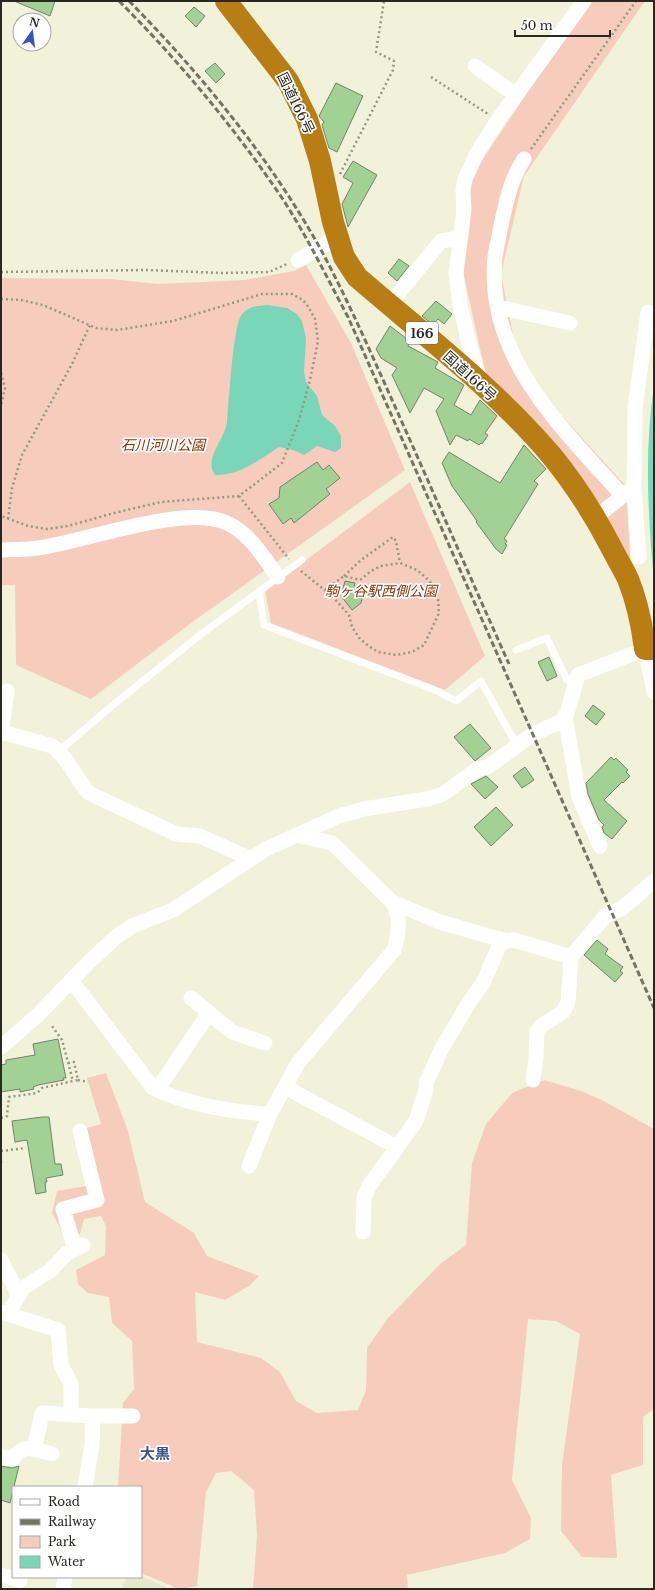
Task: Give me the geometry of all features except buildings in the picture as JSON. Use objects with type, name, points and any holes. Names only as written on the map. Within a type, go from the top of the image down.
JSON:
[{"type":"highway","name":"国道166号","points":[[226,1],[288,81],[307,119],[320,161],[337,236],[344,257],[357,277],[482,385],[518,419],[551,456],[595,518],[628,579],[650,649]]},
{"type":"street","points":[[482,385],[468,340],[460,305],[456,273],[459,238],[464,210],[463,190],[465,180],[477,153],[498,120],[584,1]]},
{"type":"street","points":[[475,66],[516,95]]},
{"type":"street","points":[[524,159],[514,175],[508,193],[495,256],[495,283],[498,307],[513,355],[524,377],[554,420],[628,492]]},
{"type":"street","points":[[298,260],[320,248],[337,236]]},
{"type":"street","points":[[389,305],[441,241],[459,238]]},
{"type":"street","points":[[498,307],[557,313],[570,323]]},
{"type":"street","points":[[639,557],[628,492],[635,408],[648,312]]},
{"type":"street","points":[[595,518],[628,492]]},
{"type":"street","points":[[1,550],[37,548],[160,520],[204,517],[228,523],[250,539],[278,577]]},
{"type":"street","points":[[1,1047],[37,1016],[71,980],[116,937],[126,930],[174,910],[266,849],[339,816],[364,809],[427,799],[443,794],[476,770],[489,766],[516,744],[538,731],[562,721],[578,675],[650,649],[654,692]]},
{"type":"street","points":[[7,691],[1,733],[52,746],[60,751],[80,783],[89,793],[176,834],[200,836],[251,859]]},
{"type":"street","points":[[565,716],[579,797],[600,846]]},
{"type":"street","points":[[249,1166],[270,1114],[298,1063],[394,950],[397,941],[398,910],[392,902],[332,843],[296,836]]},
{"type":"street","points":[[533,1080],[537,1052],[537,1031],[541,1026],[563,1012],[568,1002],[571,956],[606,915],[621,909],[654,881]]},
{"type":"street","points":[[392,902],[440,922],[506,942]]},
{"type":"street","points":[[363,1232],[364,1198],[369,1186],[416,1121],[426,1090],[426,1083],[442,1048],[470,1000],[483,983],[499,946],[514,940],[571,956]]},
{"type":"street","points":[[71,980],[153,1088],[167,1095],[237,1112],[270,1114]]},
{"type":"street","points":[[191,998],[232,1032],[265,1043]]},
{"type":"street","points":[[157,1090],[209,1014]]},
{"type":"street","points":[[285,1087],[397,1147]]},
{"type":"street","points":[[71,1415],[71,1384],[61,1365],[58,1330],[4,1313],[23,1288],[50,1271],[67,1253],[80,1247],[63,1209],[97,1200],[80,1130]]},
{"type":"street","points":[[1,1260],[18,1294]]},
{"type":"street","points":[[34,1450],[42,1413],[94,1416],[133,1416]]},
{"type":"street","points":[[85,1486],[92,1445],[94,1416]]},
{"type":"street","points":[[1,1457],[13,1459],[18,1450],[25,1448],[52,1454]]},
{"type":"street","points":[[1,1575],[12,1578]]},
{"type":"street","points":[[12,1578],[20,1580]]},
{"type":"street","points":[[63,1589],[65,1578]]},
{"type":"lane","points":[[60,751],[113,705],[200,635],[302,560]]},
{"type":"lane","points":[[259,592],[264,625],[435,690],[456,701],[481,681],[516,744]]},
{"type":"lane","points":[[516,650],[547,638],[567,680],[576,681]]},
{"type":"path","points":[[327,196],[351,155],[393,70],[394,61],[376,52],[384,1]]},
{"type":"path","points":[[524,159],[636,1]]},
{"type":"path","points":[[431,77],[498,120]]},
{"type":"path","points":[[1,272],[147,270],[222,273],[269,272],[298,260]]},
{"type":"path","points":[[1,299],[21,300],[43,304],[90,325],[103,329],[117,330],[153,325],[262,294],[292,294],[302,300],[315,319],[318,341],[316,356],[299,420],[282,464],[239,496],[161,502],[114,513],[83,523],[53,528],[37,528],[1,516]]},
{"type":"path","points":[[8,519],[12,488],[22,455],[72,364],[90,325]]},
{"type":"path","points":[[1,373],[5,388],[1,404]]},
{"type":"path","points":[[239,496],[256,520],[295,566],[332,596],[349,615],[352,627],[360,639],[370,647],[386,654],[396,655],[412,652],[424,645],[432,631],[439,613],[438,598],[434,586],[424,576],[417,570],[400,563],[381,566],[371,571],[360,580],[344,576]]},
{"type":"path","points":[[324,591],[344,576],[360,560],[393,537],[396,541],[400,563]]},
{"type":"path","points":[[52,1026],[62,1040],[73,1081]]},
{"type":"path","points":[[68,1063],[74,1062],[78,1080]]},
{"type":"path","points":[[1,1118],[7,1116],[9,1097],[37,1092],[42,1088],[78,1080],[88,1082]]},
{"type":"path","points":[[1,1151],[26,1148]]},
{"type":"path","points":[[1,1161],[1,1166]]},
{"type":"shaded area","points":[[142,1576],[170,1589],[122,1589],[127,1578],[142,1578]]},
{"type":"green space","points":[[589,1],[645,1],[524,176],[501,274],[520,370],[626,486],[630,558],[628,559],[487,380],[461,263],[470,178]]},
{"type":"green space","name":"石川河川公園","points":[[306,265],[351,343],[405,470],[194,621],[91,699],[16,665],[15,585],[1,585],[1,278],[111,279],[158,284],[244,280],[294,271]]},
{"type":"green space","name":"駒ヶ谷駅西側公園","points":[[410,482],[485,656],[445,690],[271,623],[265,591]]},
{"type":"green space","points":[[106,1073],[128,1131],[145,1202],[194,1233],[207,1256],[259,1276],[249,1286],[225,1300],[195,1292],[197,1342],[261,1358],[280,1372],[296,1401],[317,1413],[358,1410],[366,1390],[367,1348],[388,1318],[440,1264],[466,1245],[472,1163],[486,1124],[512,1093],[544,1080],[581,1091],[602,1100],[654,1129],[654,1409],[643,1417],[643,1465],[611,1475],[617,1558],[582,1557],[561,1531],[562,1465],[580,1334],[556,1321],[528,1319],[512,1480],[531,1518],[530,1539],[505,1553],[407,1575],[408,1589],[253,1589],[257,1535],[254,1490],[231,1471],[216,1473],[206,1492],[197,1586],[179,1589],[142,1573],[142,1486],[118,1486],[123,1403],[134,1389],[132,1341],[112,1323],[109,1297],[88,1293],[78,1284],[76,1270],[105,1255],[106,1226],[101,1216],[84,1219],[80,1234],[65,1236],[52,1213],[57,1191],[98,1184],[83,1129],[101,1124],[87,1078]]},
{"type":"water","points":[[268,305],[287,308],[297,314],[302,321],[306,338],[304,372],[306,382],[317,396],[322,415],[335,426],[341,436],[341,448],[335,452],[317,446],[304,455],[293,450],[279,447],[241,470],[224,475],[215,475],[212,469],[212,462],[227,422],[230,383],[238,323],[243,313],[249,308]]},
{"type":"water","points":[[654,386],[654,580],[650,532],[648,459]]},
{"type":"railway","points":[[119,1],[184,70],[224,119],[280,195],[316,255],[348,317],[654,1008]]},
{"type":"railway","points":[[129,1],[182,58],[233,118],[279,181],[320,248],[340,286],[367,344],[509,664]]},
{"type":"district","name":"大黒","points":[[155,1454]]}]
